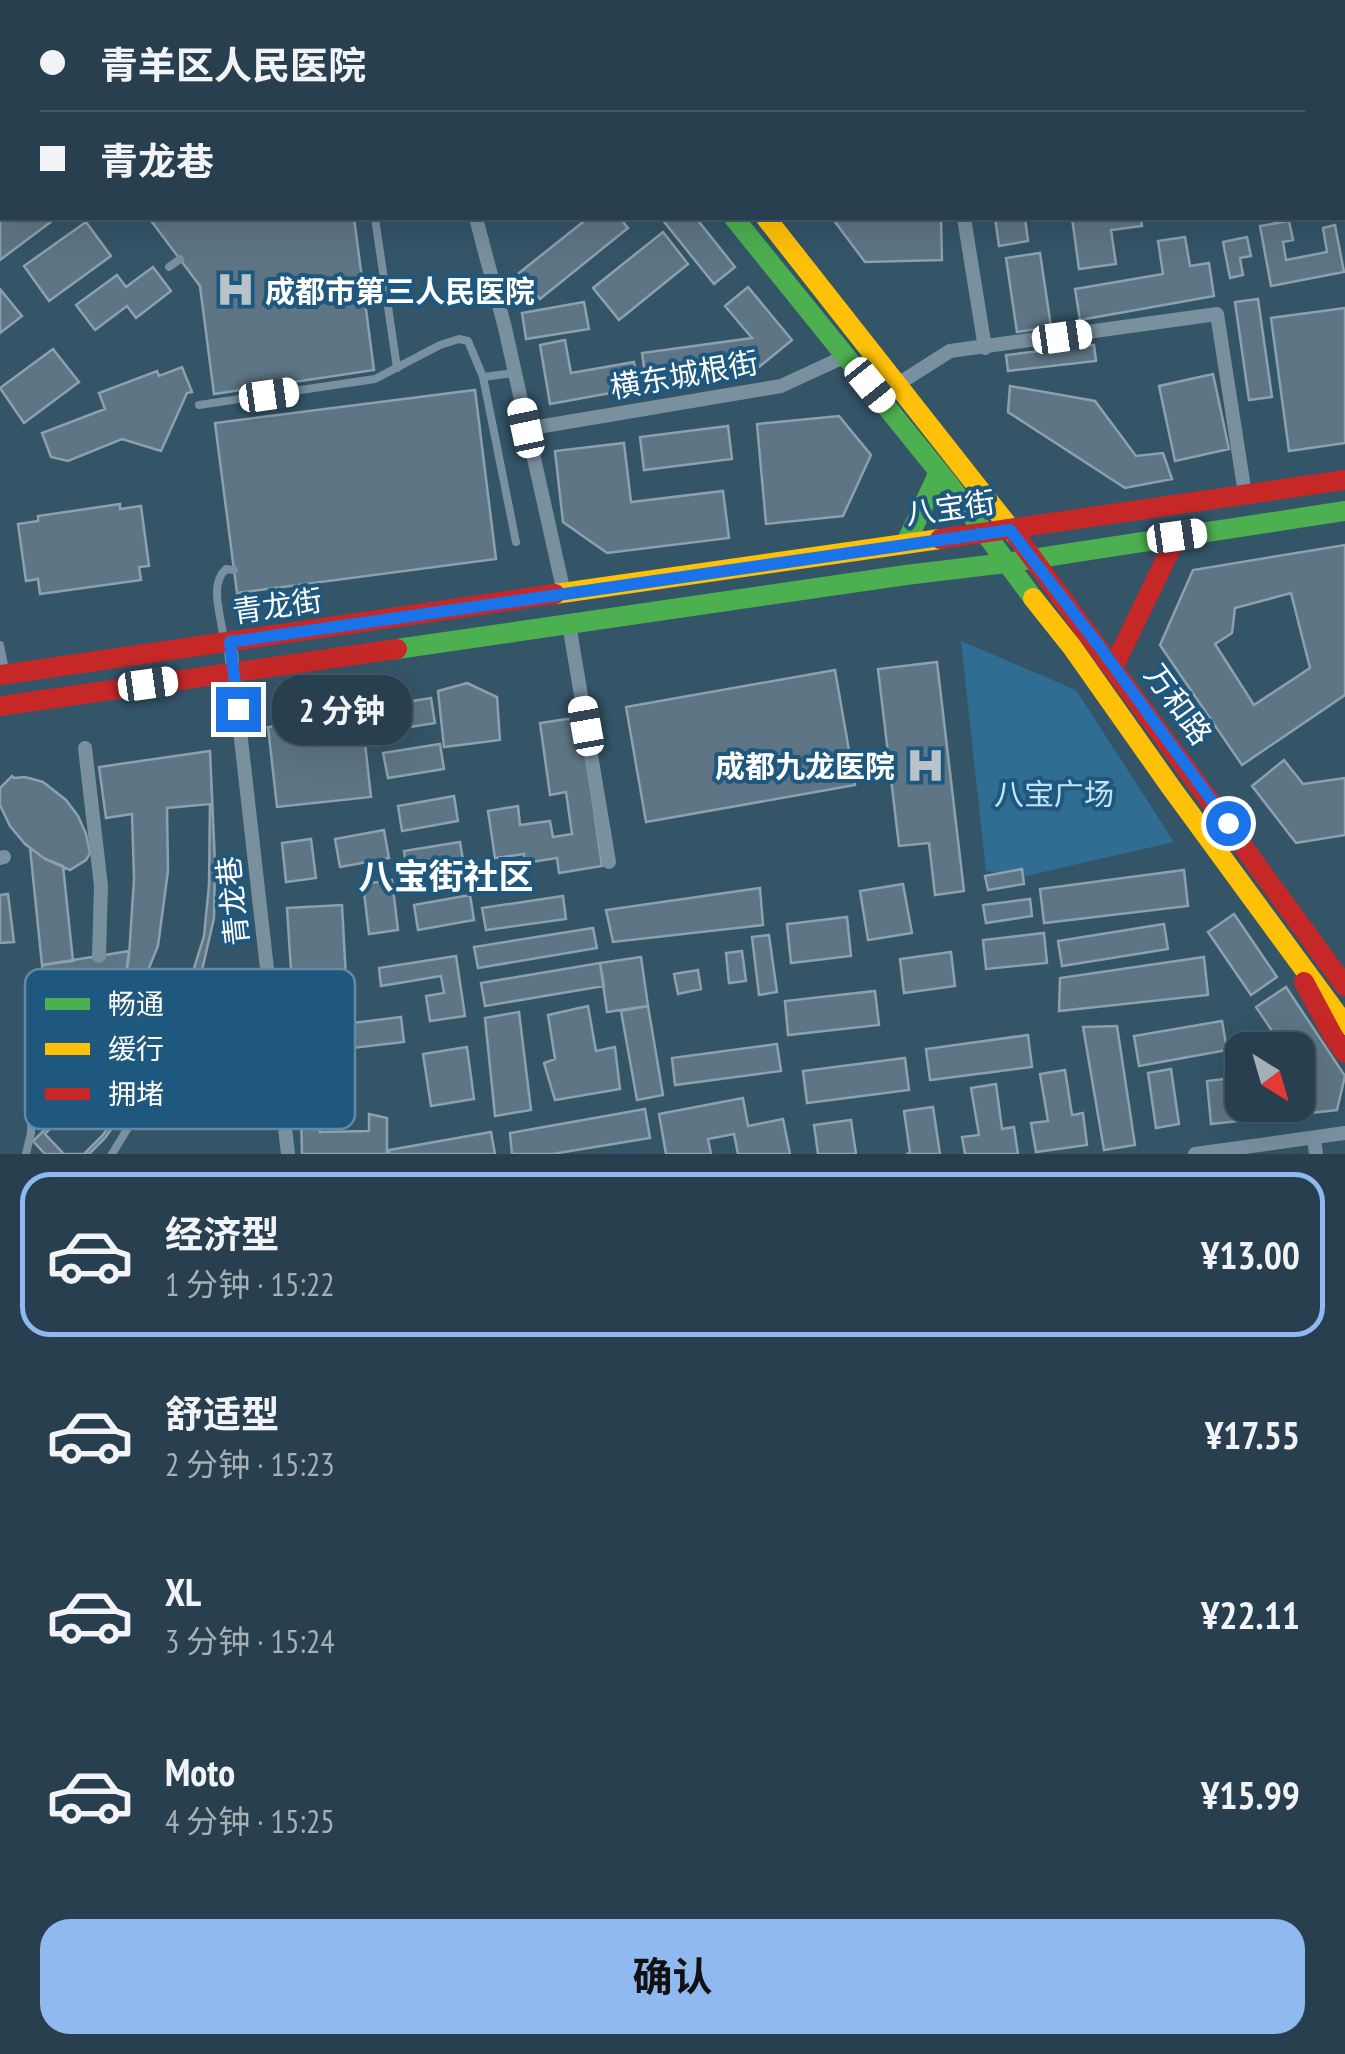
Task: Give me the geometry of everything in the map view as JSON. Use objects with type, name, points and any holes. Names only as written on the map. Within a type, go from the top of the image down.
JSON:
[{"type":"main road","name":"万和路","points":[[736,220],[939,472],[1072,647],[1345,1025]]},
{"type":"main road","name":"万和路","points":[[768,220],[1034,559],[1345,986]]},
{"type":"main road","points":[[906,544],[939,472]]},
{"type":"main road","name":"八宝街","points":[[564,593],[1345,480]]},
{"type":"main road","name":"八宝街","points":[[569,624],[1345,512]]},
{"type":"main road","points":[[1114,666],[1177,536]]},
{"type":"main road","name":"青龙街","points":[[3,675],[564,593]]},
{"type":"main road","name":"青龙街","points":[[0,706],[569,624]]},
{"type":"main road","name":"万和路","points":[[1296,916],[1345,968]]},
{"type":"main road","name":"万和路","points":[[1277,932],[1332,1036],[1345,1053]]},
{"type":"street","points":[[476,220],[564,593]]},
{"type":"street","points":[[964,220],[985,348]]},
{"type":"street","points":[[898,384],[950,352],[1217,314],[1246,494]]},
{"type":"street","name":"横东城根街","points":[[526,428],[781,386],[846,356]]},
{"type":"street","points":[[569,624],[609,862]]},
{"type":"street","name":"青龙巷","points":[[230,642],[268,969]]},
{"type":"street","points":[[86,748],[101,886],[99,956]]},
{"type":"street","name":"青龙巷","points":[[285,1129],[288,1154]]},
{"type":"street","points":[[1194,1154],[1345,1133]]},
{"type":"street","points":[[1314,1138],[1316,1154]]},
{"type":"lane","points":[[375,220],[397,368]]},
{"type":"lane","points":[[169,267],[180,259]]},
{"type":"lane","points":[[199,405],[375,379],[440,346],[468,341],[484,377],[516,542]]},
{"type":"lane","points":[[484,377],[514,372]]},
{"type":"lane","points":[[230,642],[223,635],[217,586],[219,575],[234,570]]},
{"type":"lane","points":[[0,646],[3,675]]},
{"type":"lane","points":[[26,1154],[31,1129]]},
{"type":"lane","points":[[112,1154],[127,1129]]},
{"type":"green space","name":"八宝广场","points":[[961,641],[1076,690],[1174,842],[1021,877],[986,871]]},
{"type":"building","points":[[0,220],[53,220],[0,260]]},
{"type":"building","points":[[150,220],[354,220],[374,370],[214,394],[200,286]]},
{"type":"building","points":[[585,220],[622,220],[628,228],[540,299],[519,273]]},
{"type":"building","points":[[663,220],[698,220],[735,267],[714,284]]},
{"type":"building","points":[[834,220],[941,220],[942,260],[865,262]]},
{"type":"building","points":[[995,220],[1025,220],[1028,241],[999,246]]},
{"type":"building","points":[[1072,220],[1141,220],[1142,226],[1111,230],[1116,264],[1079,269]]},
{"type":"building","points":[[1289,221],[1293,240],[1283,242],[1286,260],[1327,252],[1323,228],[1335,225],[1344,272],[1271,286],[1260,226]]},
{"type":"building","points":[[86,222],[111,256],[49,301],[24,266]]},
{"type":"building","points":[[663,232],[688,264],[619,320],[593,288]]},
{"type":"building","points":[[1185,237],[1190,266],[1209,263],[1214,296],[1080,320],[1075,289],[1163,274],[1158,241]]},
{"type":"building","points":[[1247,237],[1251,256],[1240,258],[1243,275],[1230,278],[1223,242]]},
{"type":"building","points":[[1040,253],[1051,327],[1017,332],[1006,258]]},
{"type":"building","points":[[153,267],[171,291],[136,318],[127,306],[95,330],[76,305],[117,275],[126,287]]},
{"type":"building","points":[[748,287],[792,340],[759,367],[646,382],[642,353],[752,338],[725,306]]},
{"type":"building","points":[[0,289],[22,316],[0,333]]},
{"type":"building","points":[[1258,299],[1272,397],[1249,400],[1235,302]]},
{"type":"building","points":[[584,302],[589,329],[526,339],[522,313]]},
{"type":"building","points":[[1345,308],[1345,443],[1289,451],[1271,318]]},
{"type":"building","points":[[565,340],[571,373],[634,362],[638,388],[550,404],[540,345]]},
{"type":"building","points":[[1094,345],[1096,361],[1008,371],[1006,355]]},
{"type":"building","points":[[53,349],[79,382],[24,423],[0,388]]},
{"type":"building","points":[[182,367],[192,392],[187,393],[161,451],[122,439],[68,461],[51,457],[42,433],[105,409],[99,393],[157,371],[159,376]]},
{"type":"building","points":[[1213,374],[1229,449],[1175,461],[1159,386]]},
{"type":"building","points":[[1010,386],[1095,401],[1136,456],[1163,453],[1172,479],[1125,488],[1008,412]]},
{"type":"building","points":[[475,390],[496,559],[237,593],[215,423]]},
{"type":"building","points":[[839,416],[871,455],[843,516],[766,524],[757,424]]},
{"type":"building","points":[[728,426],[732,459],[644,470],[640,437]]},
{"type":"building","points":[[624,443],[631,502],[723,491],[729,538],[607,553],[563,522],[555,451]]},
{"type":"building","points":[[120,504],[120,509],[141,506],[149,566],[139,567],[141,580],[40,594],[38,579],[26,581],[18,524],[38,521],[38,516]]},
{"type":"building","points":[[1345,545],[1345,695],[1242,765],[1160,645],[1193,570]],"holes":[[[1291,593],[1310,668],[1254,705],[1215,644],[1232,633],[1235,608]]]},
{"type":"building","points":[[937,662],[964,891],[935,895],[929,843],[899,846],[878,669]]},
{"type":"building","points":[[835,670],[855,785],[646,822],[626,707]]},
{"type":"building","points":[[467,683],[497,697],[500,740],[444,747],[438,691]]},
{"type":"building","points":[[431,698],[435,723],[379,732],[375,707]]},
{"type":"building","points":[[362,716],[371,797],[277,807],[268,727]]},
{"type":"building","points":[[581,717],[602,866],[559,873],[557,858],[525,863],[524,854],[495,858],[488,811],[518,806],[520,825],[550,821],[553,837],[572,834],[566,792],[550,795],[540,723]]},
{"type":"building","points":[[440,744],[444,769],[388,778],[383,753]]},
{"type":"building","points":[[210,751],[214,918],[202,969],[127,969],[134,879],[132,814],[106,818],[99,767]]},
{"type":"building","points":[[1284,760],[1303,784],[1345,778],[1345,835],[1296,843],[1252,786]]},
{"type":"building","points":[[12,776],[43,782],[66,800],[86,834],[90,853],[86,860],[70,870],[25,844],[0,805],[0,788]]},
{"type":"building","points":[[454,796],[458,821],[402,831],[398,806]]},
{"type":"building","points":[[210,804],[204,936],[194,969],[148,969],[158,946],[168,871],[167,808]]},
{"type":"building","points":[[384,830],[389,858],[340,867],[335,839]]},
{"type":"building","points":[[311,839],[316,878],[286,882],[282,843]]},
{"type":"building","points":[[460,842],[464,866],[408,876],[404,851]]},
{"type":"building","points":[[30,848],[63,866],[73,961],[42,965]]},
{"type":"building","points":[[1022,869],[1024,884],[988,890],[985,876]]},
{"type":"building","points":[[1184,870],[1188,906],[1044,923],[1040,889]]},
{"type":"building","points":[[392,880],[398,930],[369,934],[363,884]]},
{"type":"building","points":[[903,884],[912,933],[868,940],[860,891]]},
{"type":"building","points":[[760,888],[763,925],[613,942],[606,910]]},
{"type":"building","points":[[8,894],[14,942],[0,943],[0,895]]},
{"type":"building","points":[[470,895],[474,920],[418,930],[414,905]]},
{"type":"building","points":[[563,896],[566,919],[486,930],[482,908]]},
{"type":"building","points":[[1030,899],[1032,916],[986,923],[983,905]]},
{"type":"building","points":[[342,905],[345,969],[291,969],[287,908]]},
{"type":"building","points":[[1234,914],[1277,977],[1251,995],[1208,932]]},
{"type":"building","points":[[847,917],[851,956],[791,963],[787,924]]},
{"type":"building","points":[[1164,924],[1168,949],[1062,966],[1058,941]]},
{"type":"building","points":[[593,928],[597,948],[478,968],[474,947]]},
{"type":"building","points":[[1044,933],[1047,963],[986,969],[983,940]]},
{"type":"building","points":[[769,935],[777,992],[759,995],[752,937]]},
{"type":"building","points":[[129,951],[127,969],[43,969],[42,965]]},
{"type":"building","points":[[742,951],[746,981],[729,983],[726,953]]},
{"type":"building","points":[[951,952],[955,986],[904,993],[900,959]]},
{"type":"building","points":[[456,956],[465,1016],[430,1021],[426,996],[444,993],[441,976],[381,986],[379,968]]},
{"type":"building","points":[[641,957],[648,1006],[607,1012],[600,963]]},
{"type":"building","points":[[1204,957],[1208,995],[1059,1011],[1060,978]]},
{"type":"building","points":[[600,963],[604,986],[485,1006],[481,983]]},
{"type":"building","points":[[698,970],[701,989],[678,994],[674,974]]},
{"type":"building","points":[[1286,987],[1345,1076],[1337,1110],[1315,1112],[1315,1032],[1273,1032],[1256,1007]]},
{"type":"building","points":[[875,991],[879,1025],[788,1035],[785,1001]]},
{"type":"building","points":[[588,1006],[596,1051],[615,1047],[620,1089],[555,1100],[544,1063],[555,1059],[548,1015]]},
{"type":"building","points":[[648,1006],[663,1095],[637,1100],[621,1011]]},
{"type":"building","points":[[519,1012],[531,1110],[495,1116],[485,1018]]},
{"type":"building","points":[[401,1017],[404,1042],[355,1048],[355,1023]]},
{"type":"building","points":[[1222,1021],[1225,1050],[1139,1066],[1134,1036]]},
{"type":"building","points":[[1117,1026],[1135,1145],[1104,1150],[1083,1027]]},
{"type":"building","points":[[1028,1035],[1032,1067],[930,1080],[926,1049]]},
{"type":"building","points":[[777,1044],[781,1071],[675,1085],[672,1058]]},
{"type":"building","points":[[467,1047],[474,1099],[431,1106],[423,1054]]},
{"type":"building","points":[[905,1058],[909,1090],[807,1103],[803,1071]]},
{"type":"building","points":[[1171,1069],[1179,1124],[1156,1128],[1148,1073]]},
{"type":"building","points":[[1065,1070],[1072,1115],[1083,1113],[1087,1145],[1036,1152],[1031,1123],[1048,1121],[1040,1074]]},
{"type":"building","points":[[1225,1079],[1225,1122],[1229,1122],[1211,1124],[1207,1081]]},
{"type":"building","points":[[996,1084],[1002,1129],[1014,1127],[1018,1154],[965,1154],[962,1137],[979,1135],[971,1088]]},
{"type":"building","points":[[743,1098],[748,1126],[783,1119],[790,1154],[738,1154],[734,1134],[708,1139],[711,1154],[666,1154],[659,1114]]},
{"type":"building","points":[[933,1107],[940,1154],[906,1154],[910,1153],[904,1111]]},
{"type":"building","points":[[645,1109],[650,1138],[552,1154],[512,1154],[510,1133]]},
{"type":"building","points":[[369,1114],[387,1118],[387,1154],[302,1154],[301,1129],[369,1131]]},
{"type":"building","points":[[851,1120],[856,1154],[818,1154],[814,1125]]},
{"type":"building","points":[[45,1129],[111,1129],[89,1154],[45,1154],[33,1141]]},
{"type":"building","points":[[50,1129],[107,1129],[84,1154],[64,1154],[45,1134]]},
{"type":"building","points":[[491,1132],[495,1154],[390,1154],[389,1150]]},
{"type":"traffic: fast","points":[[736,220],[948,483],[1033,598]]},
{"type":"traffic: fast","points":[[906,543],[939,472]]},
{"type":"traffic: fast","points":[[397,649],[1345,511]]},
{"type":"traffic: slow","points":[[768,220],[1017,537]]},
{"type":"traffic: slow","points":[[555,594],[940,539]]},
{"type":"traffic: slow","points":[[1033,598],[1345,1025]]},
{"type":"traffic: jam","points":[[940,539],[1345,480]]},
{"type":"traffic: jam","points":[[1114,666],[1177,536]]},
{"type":"traffic: jam","points":[[1017,537],[1345,986]]},
{"type":"traffic: jam","points":[[0,675],[555,594]]},
{"type":"traffic: jam","points":[[0,706],[397,649]]},
{"type":"traffic: jam","points":[[1304,982],[1345,1053]]},
{"type":"place","name":"成都市第三人民医院","points":[[235,290]]},
{"type":"place","name":"成都九龙医院","points":[[925,765]]},
{"type":"district","name":"八宝街社区","points":[[446,876]]},
{"type":"route","points":[[238,709],[230,642],[1010,530],[1228,823]]}]
